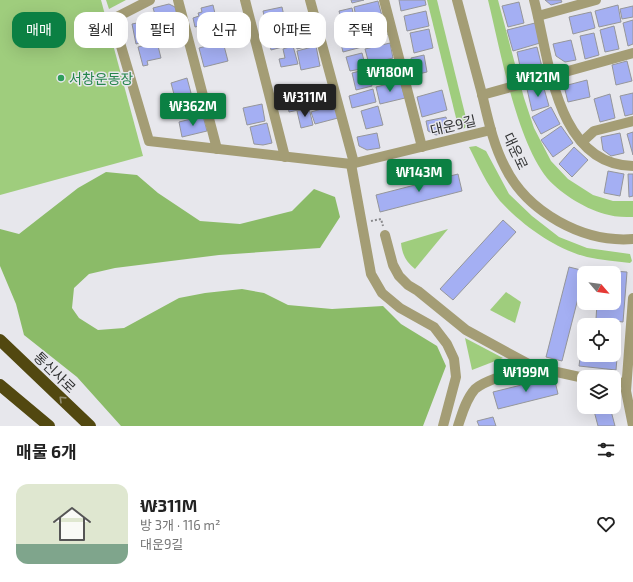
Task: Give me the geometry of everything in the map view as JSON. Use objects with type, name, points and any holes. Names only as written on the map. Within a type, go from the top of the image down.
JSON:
[{"type":"highway","name":"통신사로","points":[[0,340],[90,426]]},
{"type":"highway","points":[[0,385],[50,426]]},
{"type":"street","name":"대운9길","points":[[150,0],[113,19],[149,140],[285,157],[352,163],[491,130]]},
{"type":"street","points":[[178,0],[217,149]]},
{"type":"street","points":[[245,0],[285,157]]},
{"type":"street","points":[[310,0],[352,163],[371,274],[382,293],[400,308],[434,327],[447,344],[454,359],[456,376],[443,426]]},
{"type":"street","name":"대운9길","points":[[384,0],[422,147]]},
{"type":"street","name":"대운로","points":[[457,0],[491,130],[505,167],[515,183],[530,199],[549,215],[576,229],[595,236],[621,240],[633,239]]},
{"type":"street","points":[[534,0],[561,109],[574,133],[589,149],[606,160],[633,166]]},
{"type":"street","points":[[538,16],[596,0]]},
{"type":"street","points":[[482,95],[633,53]]},
{"type":"street","points":[[582,142],[594,131],[633,121]]},
{"type":"street","points":[[384,235],[393,264],[408,285],[418,291],[466,330],[534,367],[577,376]]},
{"type":"street","points":[[633,298],[628,388],[633,426]]},
{"type":"street","points":[[458,426],[463,408],[476,389],[493,380],[534,367]]},
{"type":"path","points":[[362,223],[381,219],[384,235]]},
{"type":"green space","name":"서창운동장","points":[[0,0],[101,0],[104,12],[74,12],[74,48],[114,48],[143,156],[0,195]]},
{"type":"green space","points":[[106,0],[126,0],[109,9]]},
{"type":"green space","points":[[427,0],[437,0],[467,122],[465,128],[459,130]]},
{"type":"green space","points":[[488,0],[498,0],[524,98],[534,128],[551,161],[568,179],[593,195],[613,201],[633,201],[633,217],[612,216],[592,210],[567,196],[547,178],[526,141],[510,93]]},
{"type":"green space","points":[[476,146],[486,151],[509,194],[532,216],[559,237],[587,248],[630,254],[632,261],[630,263],[603,260],[575,253],[551,242],[518,219],[500,201],[483,175],[469,147]]},
{"type":"green space","points":[[106,172],[137,175],[158,193],[200,221],[240,224],[292,211],[314,189],[335,197],[340,217],[320,248],[219,255],[115,268],[89,274],[74,288],[72,308],[79,318],[98,330],[124,328],[179,298],[205,293],[242,289],[264,293],[288,305],[332,309],[383,306],[401,324],[437,346],[446,366],[423,426],[121,426],[77,377],[24,335],[16,304],[0,266],[0,229],[19,234],[78,188]]},
{"type":"green space","points":[[448,229],[415,269],[409,264],[403,254],[401,243]]},
{"type":"green space","points":[[506,292],[521,302],[515,323],[490,310]]},
{"type":"green space","points":[[465,338],[503,358],[472,370]]},
{"type":"building","points":[[351,0],[364,0],[352,3]]},
{"type":"building","points":[[399,0],[425,0],[426,5],[401,11]]},
{"type":"building","points":[[545,0],[561,0],[562,2],[551,5]]},
{"type":"building","points":[[378,1],[381,12],[355,12],[354,7]]},
{"type":"building","points":[[519,2],[524,23],[508,27],[502,6]]},
{"type":"building","points":[[169,4],[175,7],[176,12],[154,12],[153,8]]},
{"type":"building","points":[[213,5],[215,12],[202,12],[201,8]]},
{"type":"building","points":[[618,5],[621,22],[599,27],[595,11]]},
{"type":"building","points":[[633,6],[633,17],[622,19],[620,9]]},
{"type":"building","points":[[282,7],[283,12],[263,12]]},
{"type":"building","points":[[352,8],[353,12],[339,12]]},
{"type":"building","points":[[426,11],[429,26],[407,31],[404,16]]},
{"type":"building","points":[[591,12],[595,28],[573,34],[569,17]]},
{"type":"building","points":[[197,17],[197,27],[195,27],[193,18]]},
{"type":"building","points":[[633,20],[633,44],[628,46],[623,23]]},
{"type":"building","points":[[136,23],[136,44],[132,24]]},
{"type":"building","points":[[535,23],[540,43],[513,51],[507,30]]},
{"type":"building","points":[[614,26],[619,49],[605,52],[600,30]]},
{"type":"building","points":[[429,29],[433,48],[414,53],[410,33]]},
{"type":"building","points":[[594,33],[599,55],[585,59],[580,36]]},
{"type":"building","points":[[571,40],[576,60],[565,62],[556,56],[553,44]]},
{"type":"building","points":[[390,43],[393,58],[369,64],[365,49],[387,48],[387,44]]},
{"type":"building","points":[[537,47],[542,67],[521,71],[517,52]]},
{"type":"building","points":[[138,48],[158,48],[161,58],[147,61],[148,65],[143,66]]},
{"type":"building","points":[[199,48],[225,48],[228,61],[204,67]]},
{"type":"building","points":[[294,48],[298,64],[281,67],[279,59],[285,58],[283,49]]},
{"type":"building","points":[[308,48],[316,48],[320,66],[301,70],[297,51]]},
{"type":"building","points":[[342,48],[358,48],[343,52]]},
{"type":"building","points":[[362,53],[366,68],[350,71],[346,57]]},
{"type":"building","points":[[424,55],[427,72],[414,75],[411,58]]},
{"type":"building","points":[[627,61],[632,81],[616,85],[612,65]]},
{"type":"building","points":[[394,62],[398,74],[374,81],[370,68]]},
{"type":"building","points":[[368,69],[372,86],[356,90],[352,73]]},
{"type":"building","points":[[187,78],[191,93],[175,98],[171,83]]},
{"type":"building","points":[[587,80],[590,97],[568,102],[564,86]]},
{"type":"building","points":[[400,81],[405,98],[380,104],[376,87]]},
{"type":"building","points":[[543,85],[549,106],[532,111],[527,89]]},
{"type":"building","points":[[330,87],[334,101],[310,107],[307,93]]},
{"type":"building","points":[[373,89],[376,102],[352,108],[349,96]]},
{"type":"building","points":[[442,90],[447,110],[422,117],[417,97]]},
{"type":"building","points":[[304,91],[308,108],[289,112],[286,95]]},
{"type":"building","points":[[199,93],[202,107],[177,113],[174,99]]},
{"type":"building","points":[[633,93],[633,114],[625,116],[620,96]]},
{"type":"building","points":[[610,94],[615,118],[600,122],[594,99]]},
{"type":"building","points":[[262,104],[265,121],[247,125],[243,108]]},
{"type":"building","points":[[335,105],[338,118],[315,124],[311,112]]},
{"type":"building","points":[[378,106],[383,125],[366,129],[361,111]]},
{"type":"building","points":[[551,107],[560,124],[541,134],[532,117]]},
{"type":"building","points":[[309,108],[313,125],[301,128],[297,111]]},
{"type":"building","points":[[203,116],[207,131],[182,137],[179,122]]},
{"type":"building","points":[[446,117],[449,132],[436,135],[428,131],[426,121]]},
{"type":"building","points":[[267,123],[272,143],[263,145],[254,144],[250,127]]},
{"type":"building","points":[[561,126],[573,143],[553,157],[541,140]]},
{"type":"building","points":[[633,132],[633,155],[627,134]]},
{"type":"building","points":[[377,133],[380,148],[367,150],[359,146],[357,137]]},
{"type":"building","points":[[620,133],[624,153],[611,156],[603,150],[601,137]]},
{"type":"building","points":[[574,147],[588,160],[572,177],[559,164]]},
{"type":"building","points":[[608,171],[624,174],[620,196],[604,193]]},
{"type":"building","points":[[458,174],[462,191],[380,212],[376,195]]},
{"type":"building","points":[[628,174],[633,174],[633,196],[629,197]]},
{"type":"building","points":[[503,220],[516,232],[453,300],[440,289]]},
{"type":"building","points":[[569,267],[577,269],[577,302],[562,361],[546,357]]},
{"type":"building","points":[[621,272],[627,272],[623,322],[621,322],[621,318],[596,318],[597,310],[621,310]]},
{"type":"building","points":[[580,362],[617,362],[616,370],[579,366]]},
{"type":"building","points":[[554,377],[558,394],[498,409],[493,392]]},
{"type":"building","points":[[595,414],[612,414],[615,426],[598,426]]},
{"type":"building","points":[[493,417],[496,426],[479,426],[477,421]]},
{"type":"place","name":"서창운동장","points":[[61,78]]}]
